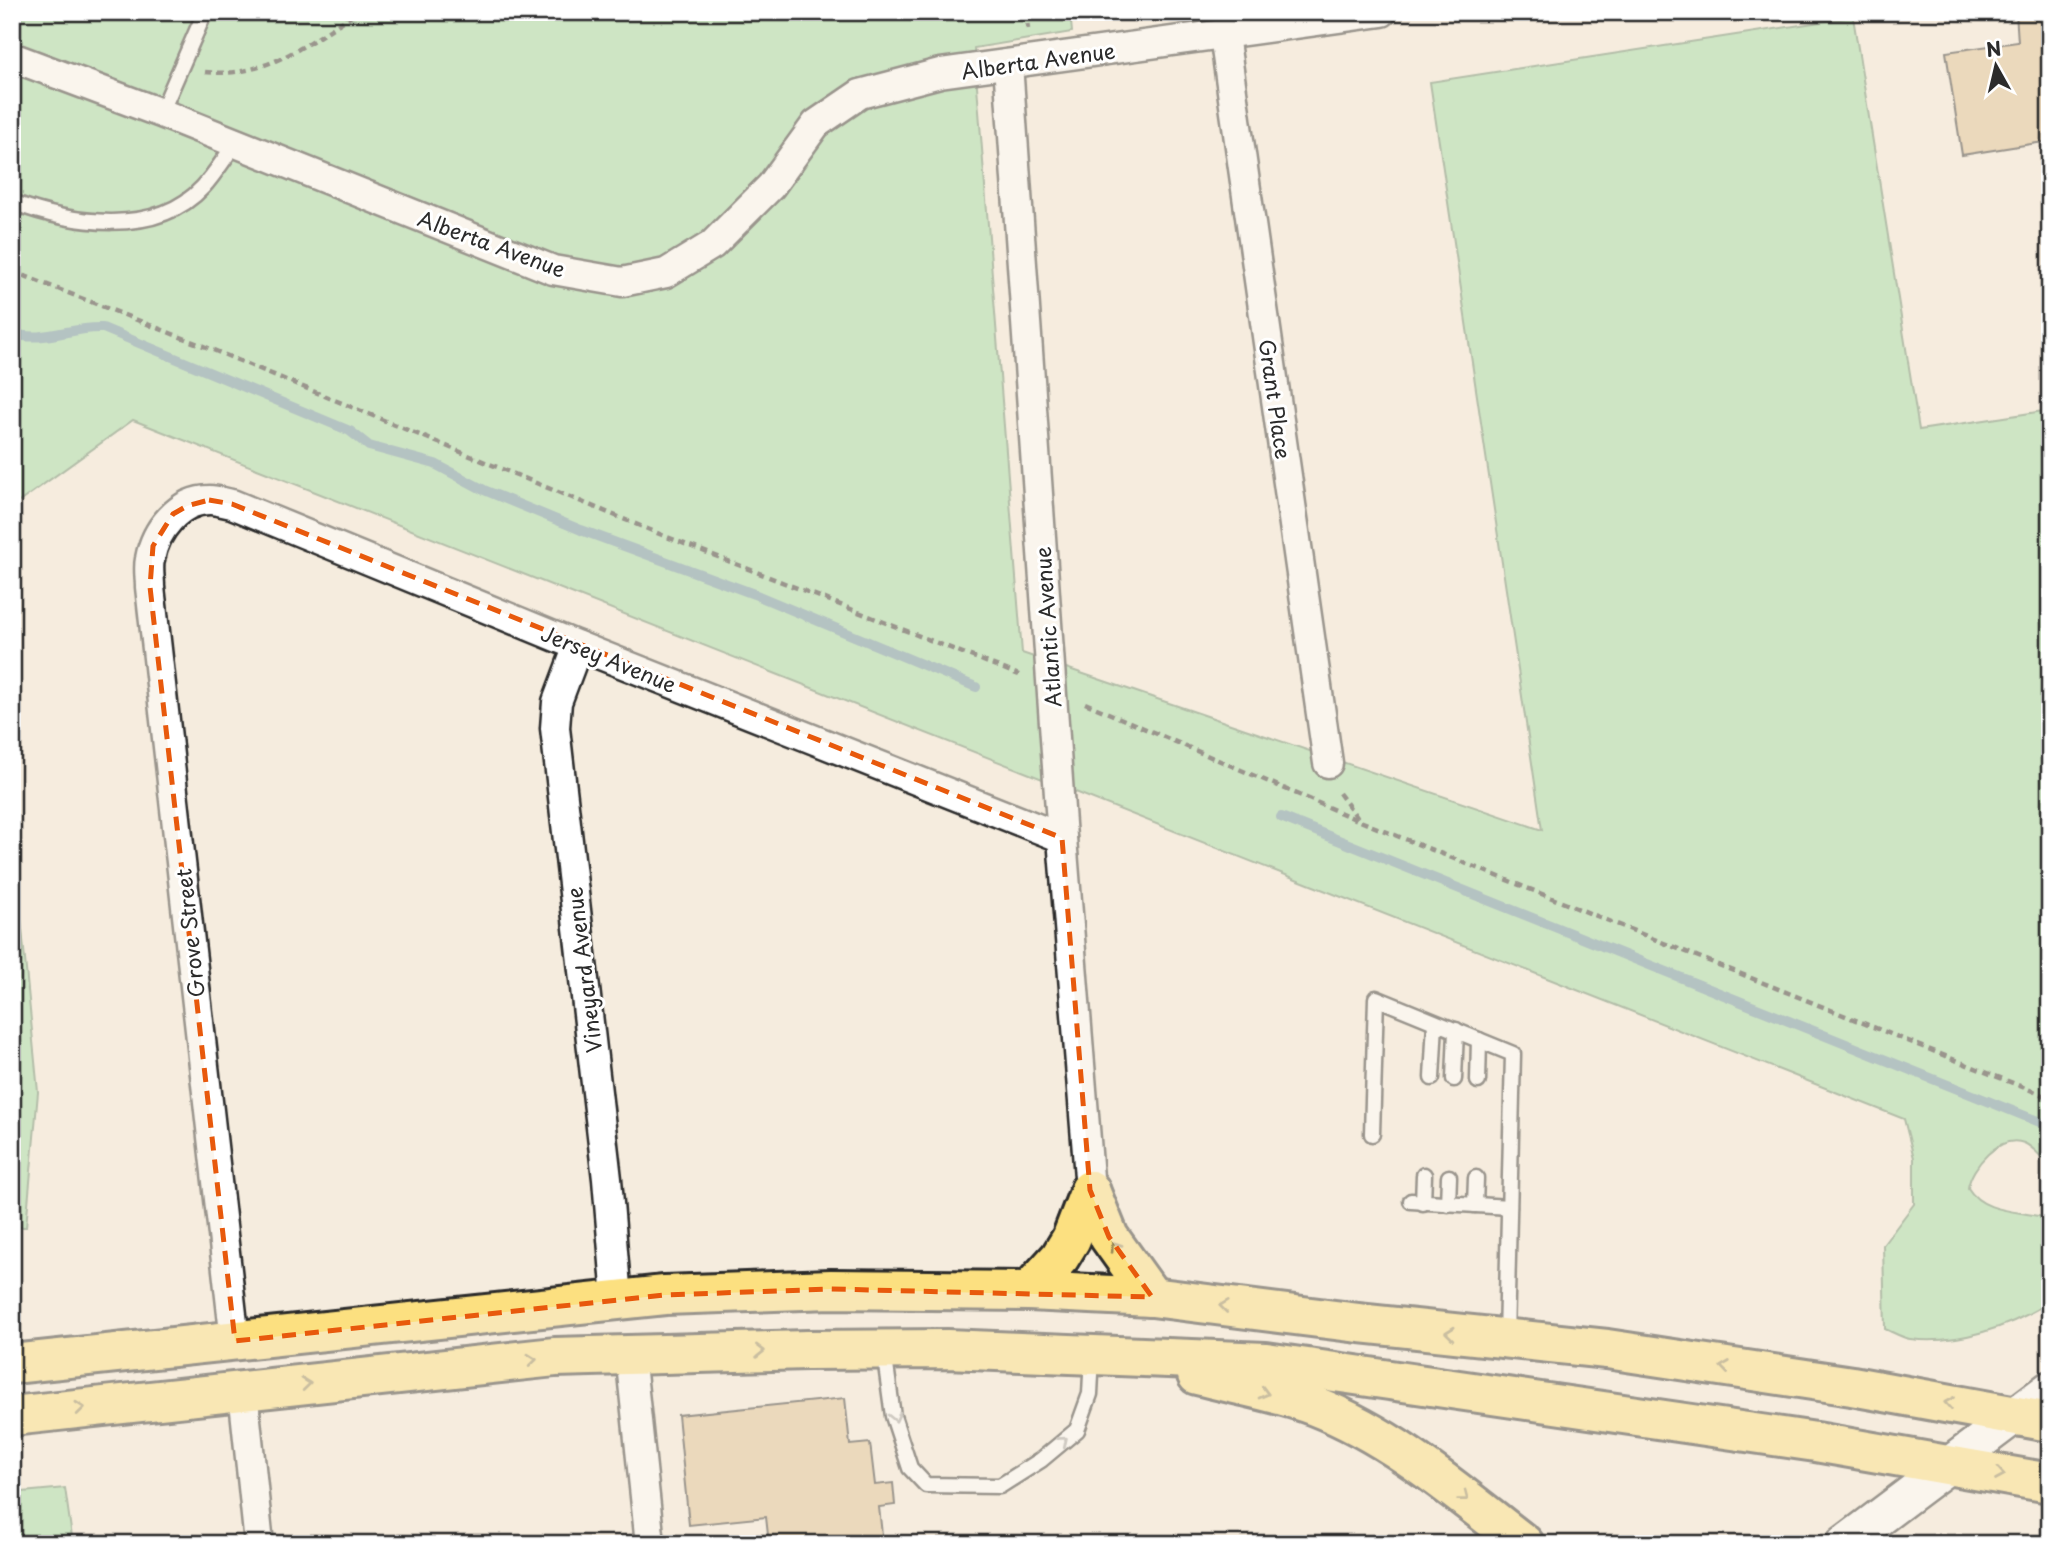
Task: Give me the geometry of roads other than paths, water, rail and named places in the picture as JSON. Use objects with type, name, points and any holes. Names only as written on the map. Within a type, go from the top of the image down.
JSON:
[{"type":"highway","points":[[1029,1291],[1060,1257],[1071,1239],[1090,1190]]},
{"type":"highway","points":[[1090,1190],[1109,1237],[1152,1297]]},
{"type":"highway","points":[[12,1364],[617,1298],[831,1290],[1029,1291],[1152,1297],[1607,1349],[1839,1384],[2033,1419]]},
{"type":"highway","points":[[12,1416],[555,1357],[947,1349],[1266,1362],[1816,1442],[2050,1483]]},
{"type":"highway","points":[[1110,1356],[1314,1406],[1358,1426],[1416,1460],[1524,1544]]},
{"type":"street","name":"Alberta Avenue","points":[[12,57],[161,113],[553,270],[622,282],[666,273],[712,244],[771,186],[816,124],[860,94],[940,72],[1382,12]]},
{"type":"street","name":"Grant Place","points":[[1224,35],[1328,763]]},
{"type":"street","name":"Atlantic Avenue","points":[[1008,64],[1062,838],[1090,1190]]},
{"type":"street","name":"Jersey Avenue","points":[[164,528],[173,514],[187,506],[209,500],[232,504],[578,646],[1062,838]]},
{"type":"street","name":"Grove Street","points":[[164,528],[153,546],[149,563],[150,587],[235,1341]]},
{"type":"street","name":"Vineyard Avenue","points":[[578,646],[557,702],[555,728],[607,1179],[617,1298]]},
{"type":"street","points":[[630,1354],[650,1544]]},
{"type":"street","points":[[1850,1542],[1951,1465],[2033,1419],[2050,1389]]},
{"type":"street","points":[[243,1391],[259,1544]]},
{"type":"lane","points":[[161,113],[205,12]]},
{"type":"lane","points":[[12,202],[35,211],[71,219],[106,222],[155,216],[203,188],[236,143]]},
{"type":"lane","points":[[1372,1133],[1376,998],[1513,1054],[1506,1339]]},
{"type":"lane","points":[[1432,1078],[1435,1023]]},
{"type":"lane","points":[[1454,1079],[1456,1030]]},
{"type":"lane","points":[[1478,1081],[1479,1040]]},
{"type":"lane","points":[[1424,1175],[1417,1202],[1509,1207]]},
{"type":"lane","points":[[1448,1204],[1449,1177]]},
{"type":"lane","points":[[1475,1206],[1476,1178]]},
{"type":"lane","points":[[884,1350],[893,1416],[910,1468],[926,1485],[1000,1486],[1041,1460],[1077,1430],[1090,1394],[1110,1356]]},
{"type":"waterway","points":[[12,333],[35,337],[103,328],[350,431],[369,446],[435,464],[484,490],[581,530],[754,594],[976,687]]},
{"type":"waterway","points":[[1281,817],[2050,1126]]}]
